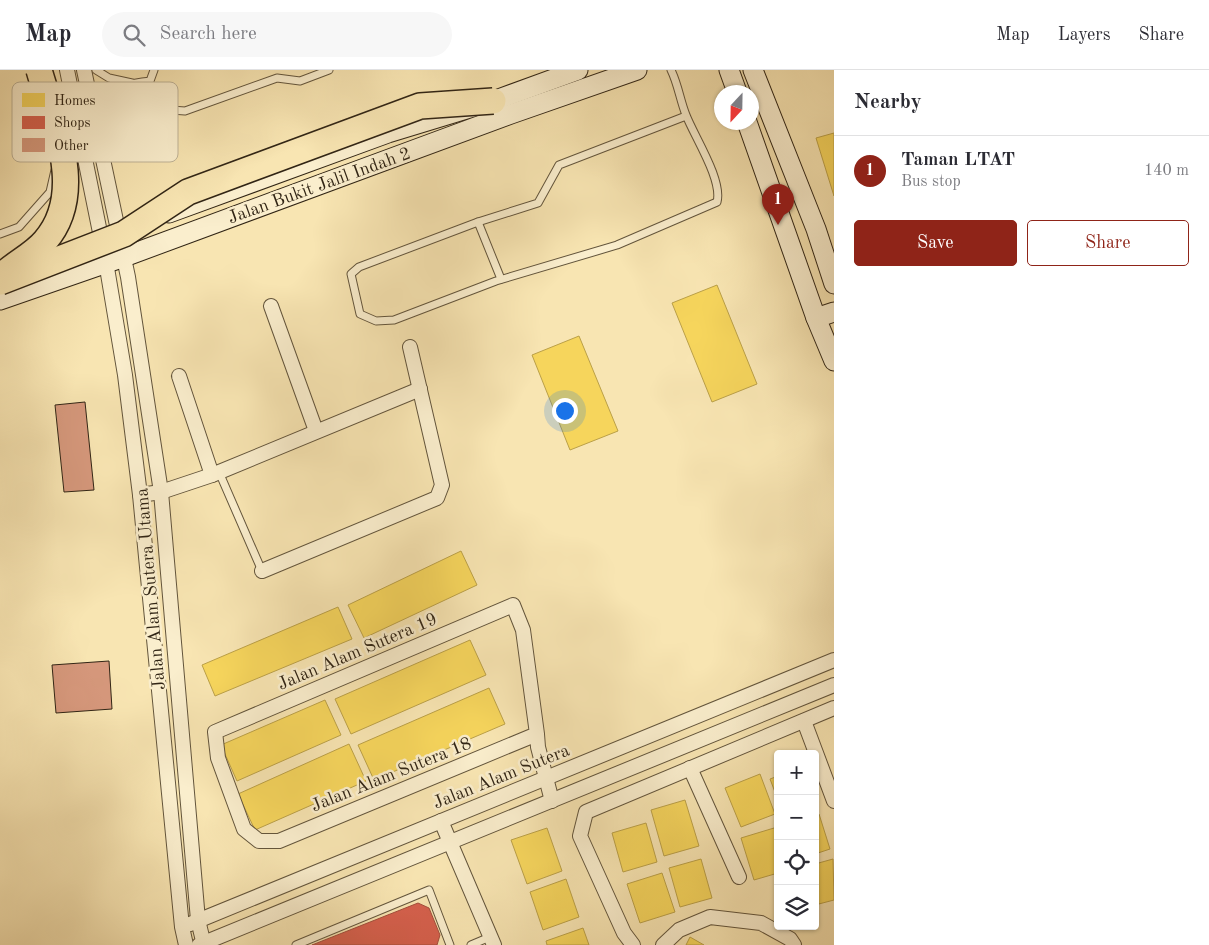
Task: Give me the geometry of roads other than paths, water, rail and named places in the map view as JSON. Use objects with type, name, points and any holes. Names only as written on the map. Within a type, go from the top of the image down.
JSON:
[{"type":"highway","points":[[0,282],[124,234],[188,192],[410,109],[420,106],[493,101]]},
{"type":"highway","points":[[0,276],[44,242],[58,224],[66,196],[64,162]]},
{"type":"street","name":"Jalan Bukit Jalil Indah 2","points":[[0,272],[388,134],[493,101],[578,70]]},
{"type":"street","name":"Jalan Bukit Jalil Indah 2","points":[[0,300],[637,70]]},
{"type":"street","points":[[729,70],[734,85]]},
{"type":"street","points":[[753,70],[816,229],[834,284]]},
{"type":"street","points":[[750,130],[825,315],[834,361]]},
{"type":"street","points":[[85,162],[100,237],[115,260]]},
{"type":"street","name":"Jalan Alam Sutera Utama","points":[[103,162],[118,231],[115,260],[124,375],[140,495],[182,927],[186,945]]},
{"type":"street","name":"Jalan Alam Sutera Utama","points":[[115,260],[153,442],[161,492],[198,920],[202,944]]},
{"type":"street","points":[[271,306],[316,431]]},
{"type":"street","points":[[262,572],[437,498],[442,485],[410,347]]},
{"type":"street","points":[[179,376],[215,473]]},
{"type":"street","points":[[140,495],[161,492],[215,473],[420,389]]},
{"type":"street","points":[[133,443],[153,442]]},
{"type":"street","name":"Jalan Alam Sutera 19","points":[[259,841],[244,829],[218,758],[215,732],[513,605],[523,630],[537,734]]},
{"type":"street","name":"Jalan Alam Sutera","points":[[182,927],[834,660]]},
{"type":"street","points":[[202,944],[834,686]]},
{"type":"street","points":[[633,945],[624,933],[580,836],[586,812],[834,708]]},
{"type":"street","points":[[804,721],[834,801]]},
{"type":"street","points":[[537,734],[552,801]]},
{"type":"street","name":"Jalan Alam Sutera 18","points":[[259,841],[279,840],[537,734]]},
{"type":"street","points":[[690,768],[739,876]]},
{"type":"street","points":[[441,820],[492,941]]},
{"type":"street","points":[[663,945],[679,930],[710,917],[760,923],[790,939],[794,945]]},
{"type":"lane","points":[[96,70],[109,78],[127,82]]},
{"type":"lane","points":[[141,82],[150,81],[154,70]]},
{"type":"lane","points":[[178,110],[186,111],[277,78],[300,80],[329,70]]},
{"type":"lane","points":[[671,70],[686,116],[702,146],[713,177],[719,196],[717,202],[617,245],[501,279],[394,320],[376,321],[360,314],[351,274],[359,267],[478,222],[538,203],[559,165],[686,116]]},
{"type":"lane","points":[[0,234],[20,227],[50,192],[56,162]]},
{"type":"lane","points":[[478,222],[501,279]]},
{"type":"lane","points":[[215,473],[262,572]]},
{"type":"lane","points":[[296,945],[429,890],[450,945]]},
{"type":"lane","points":[[471,945],[492,941]]},
{"type":"place","name":"Taman LTAT","points":[[778,225]]}]
